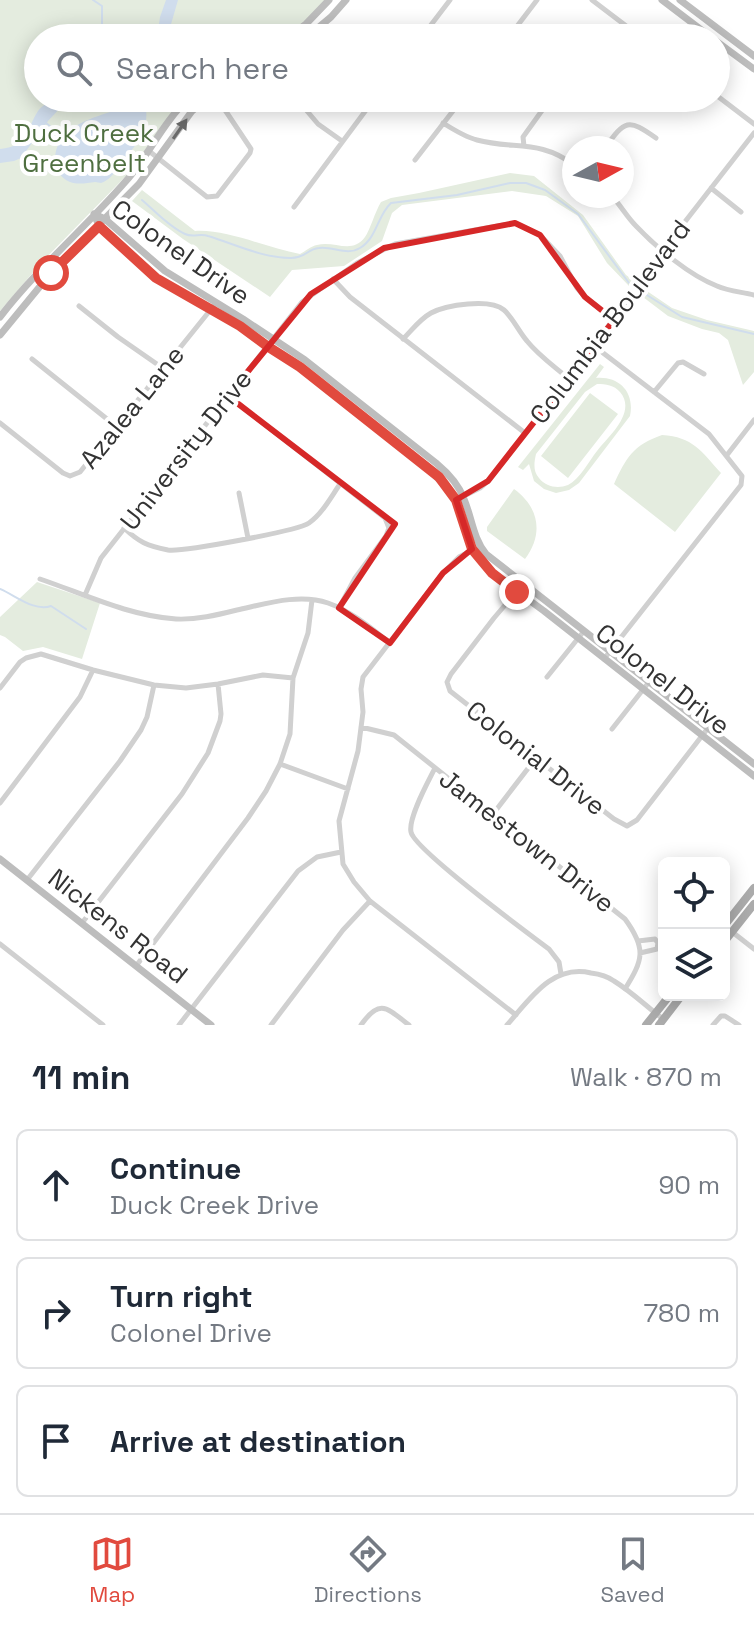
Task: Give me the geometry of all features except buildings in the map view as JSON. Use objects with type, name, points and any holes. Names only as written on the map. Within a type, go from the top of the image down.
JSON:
[{"type":"main road","points":[[730,918],[754,888]]},
{"type":"main road","points":[[730,934],[754,904]]},
{"type":"main road","points":[[646,1025],[659,1019],[676,1001]]},
{"type":"street","points":[[306,24],[329,0]]},
{"type":"street","points":[[323,24],[346,0]]},
{"type":"street","points":[[432,24],[450,0]]},
{"type":"street","points":[[519,24],[537,0]]},
{"type":"street","points":[[592,0],[624,24]]},
{"type":"street","points":[[662,0],[694,24]]},
{"type":"street","points":[[680,0],[712,24]]},
{"type":"street","points":[[730,38],[754,56]]},
{"type":"street","points":[[730,51],[754,69]]},
{"type":"street","points":[[730,106],[754,124]]},
{"type":"street","points":[[0,317],[44,265],[127,181],[177,112]]},
{"type":"street","points":[[0,335],[51,273],[139,184],[191,112]]},
{"type":"street","points":[[149,151],[207,197],[217,196],[251,149],[226,112]]},
{"type":"street","points":[[308,112],[318,124],[342,141]]},
{"type":"street","points":[[294,207],[364,112]]},
{"type":"street","points":[[415,160],[452,112]]},
{"type":"street","points":[[524,146],[523,137],[541,112]]},
{"type":"street","points":[[443,123],[458,133],[478,140],[538,147],[562,157]]},
{"type":"street","points":[[614,136],[623,126],[633,124],[656,138]]},
{"type":"street","name":"Columbia Boulevard","points":[[460,498],[488,481],[569,379],[663,250],[754,133]]},
{"type":"street","points":[[711,188],[741,212]]},
{"type":"street","points":[[621,208],[663,250],[703,280],[721,288],[754,295]]},
{"type":"street","name":"Colonel Drive","points":[[94,214],[156,278],[240,326],[300,367],[426,466],[460,498]]},
{"type":"street","name":"Colonel Drive","points":[[102,222],[152,261],[322,373],[449,474],[476,548],[492,573],[582,635],[611,651],[754,776]]},
{"type":"street","name":"University Drive","points":[[85,595],[101,558],[302,302],[384,248],[515,223],[540,235],[560,256],[577,288],[614,320]]},
{"type":"street","points":[[333,279],[350,297],[525,433]]},
{"type":"street","name":"Azalea Lane","points":[[0,423],[63,473],[70,476],[80,472],[216,303]]},
{"type":"street","points":[[403,339],[432,312],[483,303],[496,306],[505,310],[537,354],[569,379]]},
{"type":"street","points":[[79,306],[164,369]]},
{"type":"street","points":[[594,346],[709,434],[742,476],[741,485],[604,659]]},
{"type":"street","points":[[32,359],[117,427]]},
{"type":"street","points":[[654,392],[678,363],[683,362],[704,374]]},
{"type":"street","points":[[228,396],[385,518],[389,528],[386,536],[350,585],[339,608]]},
{"type":"street","points":[[727,455],[754,420]]},
{"type":"street","points":[[124,528],[139,542],[170,550],[190,550],[307,524],[322,510],[340,484]]},
{"type":"street","points":[[239,493],[248,538]]},
{"type":"street","points":[[476,548],[459,557],[443,573],[363,677],[358,751],[339,821],[341,852],[343,864],[370,901],[516,1015]]},
{"type":"street","name":"Colonel Drive","points":[[476,548],[523,584],[582,635],[604,659],[643,690],[754,764]]},
{"type":"street","points":[[40,579],[140,614],[177,619],[290,600],[326,602],[367,625],[390,643]]},
{"type":"street","name":"Colonial Drive","points":[[523,584],[451,674],[447,682],[450,691],[627,826],[637,820],[706,732]]},
{"type":"street","points":[[136,966],[248,818],[280,764],[290,734],[293,678],[308,633],[312,600]]},
{"type":"street","points":[[547,677],[582,635]]},
{"type":"street","points":[[0,688],[20,662],[41,654],[154,685],[186,688],[263,675],[293,678]]},
{"type":"street","points":[[0,803],[80,697],[93,670]]},
{"type":"street","points":[[612,729],[649,682]]},
{"type":"street","points":[[82,923],[182,794],[208,753],[220,721],[218,684]]},
{"type":"street","points":[[27,880],[141,730],[154,685]]},
{"type":"street","name":"Jamestown Drive","points":[[361,727],[394,735],[625,919],[638,941],[640,953]]},
{"type":"street","points":[[493,814],[536,758]]},
{"type":"street","points":[[280,764],[348,789]]},
{"type":"street","points":[[435,768],[421,795],[410,829],[413,839],[431,857],[549,949],[559,962],[561,974]]},
{"type":"street","points":[[179,1025],[298,871],[317,857],[341,852]]},
{"type":"street","name":"Nickens Road","points":[[0,859],[211,1025]]},
{"type":"street","points":[[271,1025],[343,930],[370,901]]},
{"type":"street","points":[[728,929],[754,949]]},
{"type":"street","points":[[625,989],[640,962],[640,953],[657,949],[655,939],[638,941]]},
{"type":"street","points":[[0,944],[103,1025]]},
{"type":"street","points":[[507,1025],[550,979],[576,970],[603,975],[625,989],[659,1019]]},
{"type":"street","points":[[361,1025],[371,1012],[380,1007],[387,1008],[409,1025]]},
{"type":"street","points":[[713,1025],[721,1016],[739,1025]]},
{"type":"highlighted area","points":[[515,223],[540,235],[585,297],[614,320],[488,481],[456,500],[472,549],[443,573],[390,643],[339,608],[395,524],[228,396],[311,294],[384,248]]},
{"type":"green space","name":"Duck Creek Greenbelt","points":[[0,0],[325,0],[302,24],[24,24],[24,112],[175,112],[124,178],[41,263],[0,311]]},
{"type":"green space","points":[[510,173],[534,176],[562,198],[562,206],[546,196],[512,191],[402,205],[392,213],[382,241],[344,266],[292,270],[270,297],[132,201],[142,190],[195,231],[234,236],[300,254],[317,245],[349,246],[360,242],[367,234],[381,202]]},
{"type":"green space","points":[[565,208],[574,208],[583,215],[626,275],[633,280],[629,286],[607,263],[578,216]]},
{"type":"green space","points":[[644,289],[672,308],[754,331],[754,372],[743,385],[728,340],[719,333],[668,316],[639,294]]},
{"type":"green space","points":[[600,364],[604,367],[596,378],[612,380],[624,387],[630,400],[630,416],[579,483],[569,490],[556,493],[534,481],[529,464],[523,470],[518,467]],"holes":[[[597,384],[610,385],[620,392],[624,400],[623,416],[572,482],[560,487],[545,483],[536,473],[536,454],[585,392]]]},
{"type":"green space","points":[[590,393],[618,414],[568,478],[541,456]]},
{"type":"green space","points":[[662,435],[689,442],[721,473],[675,532],[614,484],[632,454],[644,443]]},
{"type":"green space","points":[[514,489],[529,504],[536,521],[535,540],[525,559],[487,531]]},
{"type":"green space","points":[[37,582],[100,603],[82,659],[43,647],[23,651],[0,635],[0,617]]},
{"type":"water","points":[[166,0],[178,0],[171,24],[159,24]]},
{"type":"water","points":[[38,112],[56,112],[21,158],[0,163],[0,149],[22,141]]},
{"type":"water","points":[[146,112],[143,133],[105,181],[70,182],[56,167],[57,146],[72,128],[107,113]]},
{"type":"waterway","points":[[93,0],[102,6],[102,24]]},
{"type":"waterway","points":[[46,123],[63,137]]},
{"type":"waterway","points":[[142,200],[185,234],[205,235],[259,253],[291,258],[319,248],[350,251],[360,248],[370,239],[391,203],[526,183],[545,190],[578,214],[629,283]]},
{"type":"waterway","points":[[642,292],[682,317],[754,334]]},
{"type":"waterway","points":[[0,589],[31,605],[51,606],[86,629]]},
{"type":"route","points":[[51,273],[99,226],[156,278],[240,326],[300,367],[439,477],[456,500],[467,538],[477,557],[517,592]]}]
